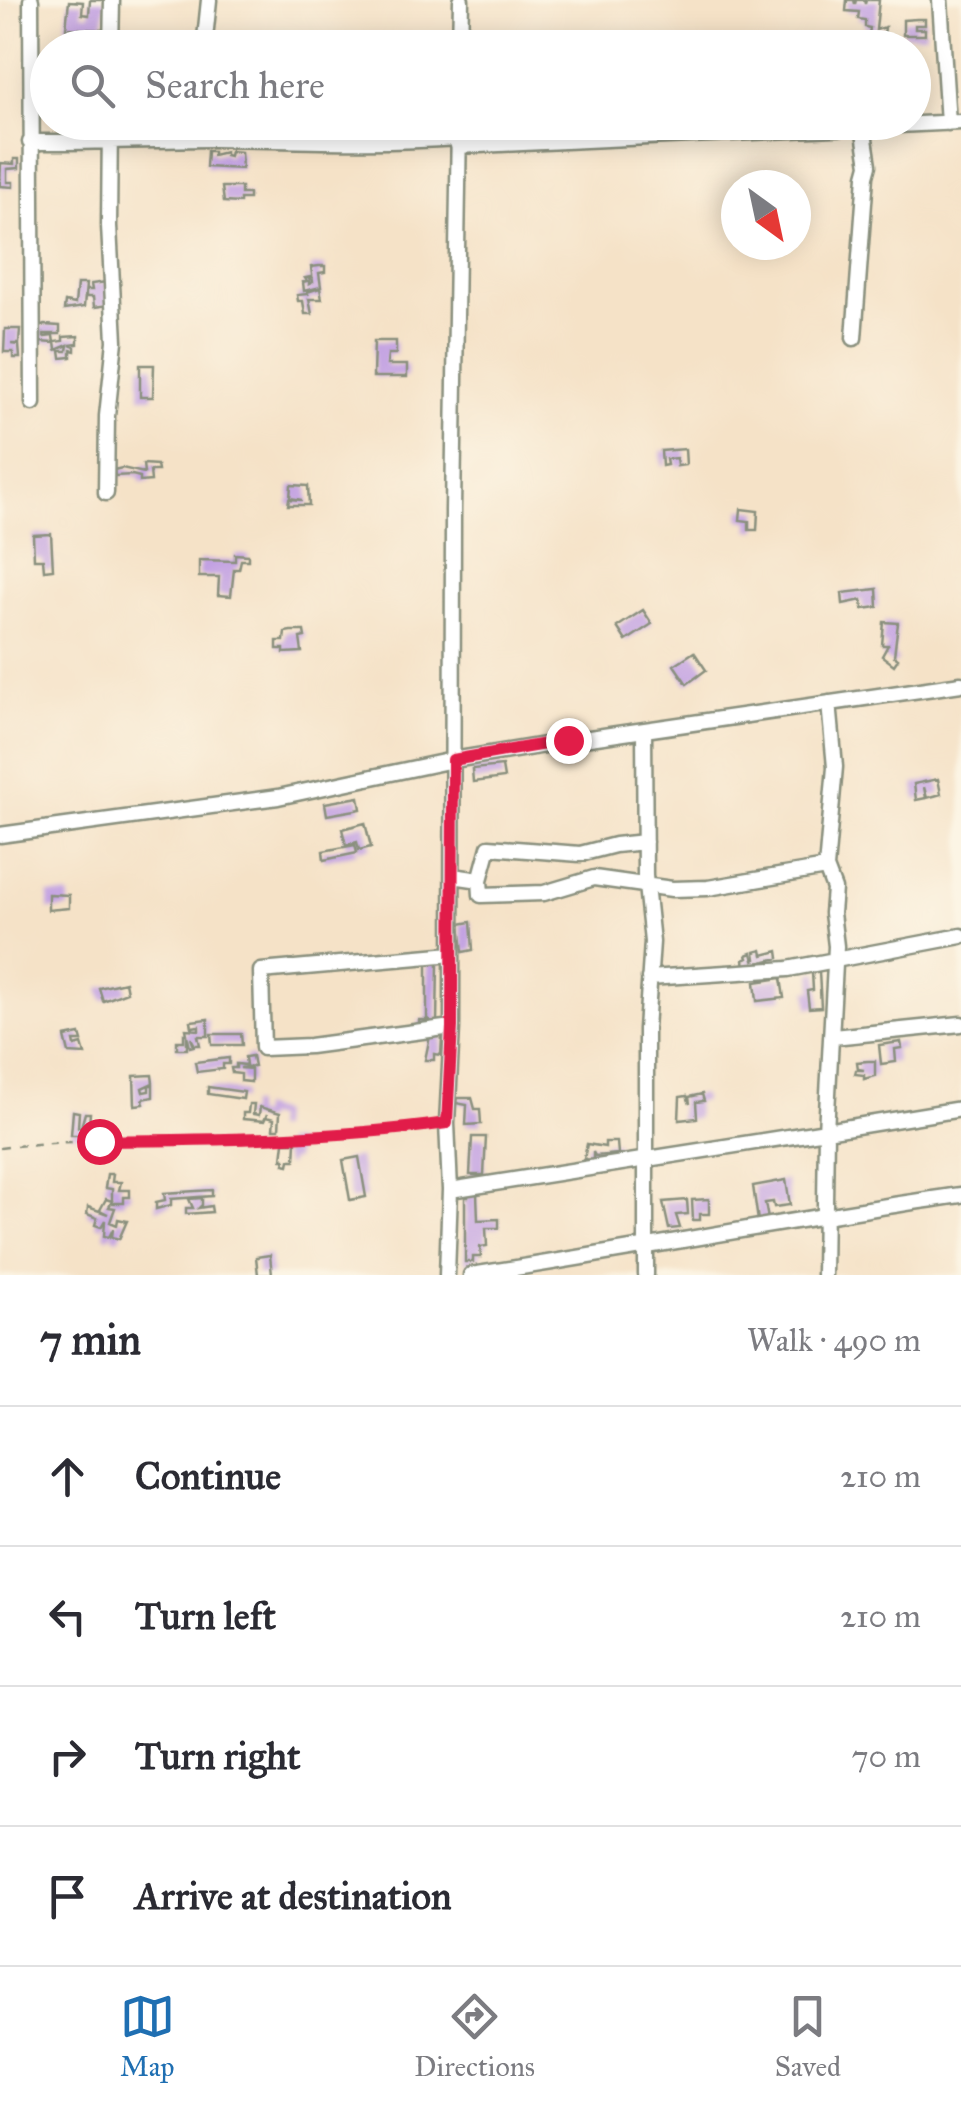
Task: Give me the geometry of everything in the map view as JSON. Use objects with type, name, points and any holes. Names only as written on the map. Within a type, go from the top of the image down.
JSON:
[{"type":"street","points":[[32,0],[32,30]]},
{"type":"street","points":[[112,0],[112,30]]},
{"type":"street","points":[[206,30],[209,0]]},
{"type":"street","points":[[460,0],[460,30]]},
{"type":"street","points":[[940,0],[955,123]]},
{"type":"street","points":[[106,493],[107,416],[115,341],[109,226],[110,140]]},
{"type":"street","points":[[33,403],[30,142],[379,144],[419,140]]},
{"type":"street","points":[[447,1275],[459,140]]},
{"type":"street","points":[[854,338],[869,165],[865,140]]},
{"type":"street","points":[[0,835],[278,797],[453,760],[961,684]]},
{"type":"street","points":[[824,1275],[826,1131],[836,960],[834,890],[826,868],[835,767],[829,703]]},
{"type":"street","points":[[644,730],[645,842],[652,942],[644,1157],[646,1275]]},
{"type":"street","points":[[645,842],[580,854],[489,848],[480,880],[481,895],[544,893],[594,878],[648,886],[708,888],[826,868]]},
{"type":"street","points":[[453,876],[480,880]]},
{"type":"street","points":[[649,978],[788,968],[961,936]]},
{"type":"street","points":[[452,954],[261,971],[264,1048],[310,1046],[452,1027]]},
{"type":"street","points":[[833,1038],[961,1024]]},
{"type":"street","points":[[450,1190],[961,1108]]},
{"type":"street","points":[[471,1275],[961,1195]]},
{"type":"path","points":[[0,1148],[51,1141],[288,1139],[447,1123]]},
{"type":"building","points":[[90,0],[105,0],[103,30],[66,28],[69,1],[83,2],[82,14],[89,15]]},
{"type":"building","points":[[847,0],[854,0],[855,4],[856,0],[864,0],[865,4],[866,0],[879,0],[876,30],[865,27],[865,20],[858,19],[859,12],[846,11]]},
{"type":"building","points":[[925,19],[925,25],[915,25],[915,29],[925,30],[903,30],[903,20]]},
{"type":"building","points":[[207,151],[213,151],[213,155],[225,152],[229,156],[230,151],[241,152],[242,169],[206,167]]},
{"type":"building","points":[[14,159],[19,159],[19,168],[7,169],[7,182],[13,182],[13,187],[0,186],[1,163],[14,164]]},
{"type":"building","points":[[222,187],[241,187],[241,194],[249,194],[249,199],[224,202]]},
{"type":"building","points":[[325,266],[325,272],[319,273],[321,287],[304,291],[305,278],[310,277],[309,284],[313,282],[311,267]]},
{"type":"building","points":[[107,282],[109,305],[94,307],[93,297],[86,297],[86,290],[92,290],[91,284]]},
{"type":"building","points":[[77,284],[86,284],[84,307],[64,310],[65,302],[75,304]]},
{"type":"building","points":[[320,288],[322,299],[309,299],[312,314],[305,314],[303,301],[298,301],[297,295]]},
{"type":"building","points":[[44,325],[60,326],[60,334],[44,334],[53,336],[54,343],[39,342],[38,329]]},
{"type":"building","points":[[5,329],[20,329],[19,344],[11,344],[19,345],[20,358],[13,358],[13,352],[4,352]]},
{"type":"building","points":[[78,336],[78,344],[70,345],[75,347],[71,357],[61,358],[60,351],[67,351],[68,345],[56,350],[55,342]]},
{"type":"building","points":[[374,341],[396,341],[396,354],[388,354],[387,365],[407,365],[407,377],[373,377]]},
{"type":"building","points":[[140,365],[154,365],[153,397],[140,397]]},
{"type":"building","points":[[685,449],[686,465],[677,466],[676,458],[666,459],[667,465],[662,466],[661,451]]},
{"type":"building","points":[[143,464],[157,465],[158,471],[150,471],[151,481],[140,482],[140,477],[132,475],[115,476],[114,470],[122,468],[144,473]]},
{"type":"building","points":[[291,485],[308,486],[309,505],[288,505],[289,499],[302,500],[290,498]]},
{"type":"building","points":[[741,509],[758,511],[757,530],[749,530],[749,521],[740,520]]},
{"type":"building","points":[[51,534],[53,569],[44,570],[43,559],[34,559],[33,535]]},
{"type":"building","points":[[235,554],[248,555],[248,560],[241,560],[239,569],[234,569],[231,596],[218,595],[219,577],[199,577],[199,560],[235,561]]},
{"type":"building","points":[[877,589],[878,607],[863,609],[862,600],[843,604],[842,593]]},
{"type":"building","points":[[643,610],[652,624],[626,641],[617,627]]},
{"type":"building","points":[[884,622],[898,623],[894,656],[898,659],[894,665],[882,656],[888,645],[882,645]]},
{"type":"building","points":[[304,631],[305,637],[300,638],[302,652],[284,653],[284,649],[277,649],[277,641],[284,641],[285,632]]},
{"type":"building","points":[[694,652],[706,670],[687,684],[674,665]]},
{"type":"building","points":[[502,766],[504,778],[473,782],[472,769]]},
{"type":"building","points":[[938,779],[941,794],[927,798],[924,787],[926,798],[916,800],[914,784]]},
{"type":"building","points":[[359,797],[361,809],[327,815],[325,803]]},
{"type":"building","points":[[365,823],[371,847],[359,850],[357,842],[346,845],[342,829]]},
{"type":"building","points":[[355,845],[357,853],[324,860],[323,851]]},
{"type":"building","points":[[48,894],[69,895],[69,908],[48,910]]},
{"type":"building","points":[[471,922],[473,950],[463,952],[460,924]]},
{"type":"building","points":[[762,950],[763,955],[778,951],[779,958],[745,966],[747,955],[752,953],[754,960],[755,952]]},
{"type":"building","points":[[427,960],[438,960],[437,1025],[419,1027],[419,1020],[430,1020]]},
{"type":"building","points":[[812,972],[819,972],[821,1007],[809,1008],[807,991],[813,990]]},
{"type":"building","points":[[781,978],[784,998],[757,1001],[755,982]]},
{"type":"building","points":[[125,982],[127,992],[103,1001],[99,988]]},
{"type":"building","points":[[208,1019],[208,1036],[198,1036],[200,1045],[195,1045],[191,1038],[194,1046],[190,1047],[187,1035],[187,1049],[177,1049],[177,1041],[184,1041],[186,1029],[199,1030],[199,1026],[192,1027],[191,1021]]},
{"type":"building","points":[[80,1034],[82,1041],[74,1041],[75,1046],[82,1044],[85,1054],[69,1053],[65,1037]]},
{"type":"building","points":[[211,1034],[241,1034],[242,1045],[212,1045]]},
{"type":"building","points":[[430,1036],[442,1037],[441,1055],[434,1054],[434,1060],[425,1060]]},
{"type":"building","points":[[901,1042],[902,1048],[895,1049],[896,1062],[881,1064],[879,1045]]},
{"type":"building","points":[[252,1056],[254,1066],[240,1068],[251,1069],[251,1082],[241,1081],[241,1074],[232,1073],[231,1068],[246,1065],[245,1057]]},
{"type":"building","points":[[229,1058],[223,1069],[197,1072],[195,1062]]},
{"type":"building","points":[[875,1061],[875,1076],[864,1079],[864,1075],[855,1074],[856,1070],[864,1070],[858,1069],[857,1062]]},
{"type":"building","points":[[152,1075],[153,1083],[142,1088],[143,1092],[149,1091],[149,1085],[153,1085],[153,1097],[135,1105],[134,1076]]},
{"type":"building","points":[[208,1087],[244,1092],[243,1099],[208,1094]]},
{"type":"building","points":[[702,1094],[704,1101],[696,1102],[697,1118],[679,1120],[680,1097],[687,1096],[690,1104],[689,1097]]},
{"type":"building","points":[[456,1098],[472,1098],[475,1109],[480,1109],[481,1124],[466,1125],[467,1105],[456,1103]]},
{"type":"building","points":[[249,1104],[254,1104],[253,1114],[259,1115],[260,1107],[280,1113],[279,1129],[273,1129],[274,1119],[266,1117],[267,1114],[264,1121],[243,1119]]},
{"type":"building","points":[[73,1111],[79,1112],[78,1127],[85,1113],[90,1113],[88,1135],[71,1135]]},
{"type":"building","points":[[472,1137],[486,1137],[484,1175],[470,1175]]},
{"type":"building","points":[[284,1142],[296,1142],[295,1160],[290,1160],[289,1165],[282,1159]]},
{"type":"building","points":[[605,1142],[617,1142],[618,1154],[595,1156],[593,1152],[593,1160],[584,1159],[587,1144],[605,1147]]},
{"type":"building","points":[[359,1157],[366,1197],[350,1200],[343,1160]]},
{"type":"building","points":[[107,1174],[113,1174],[112,1182],[121,1182],[119,1190],[130,1190],[124,1203],[112,1203],[112,1189],[105,1188]]},
{"type":"building","points":[[786,1180],[790,1205],[774,1207],[773,1202],[765,1203],[768,1219],[758,1221],[753,1186]]},
{"type":"building","points":[[212,1190],[212,1196],[171,1199],[171,1205],[156,1209],[156,1202],[165,1200],[164,1193]]},
{"type":"building","points":[[468,1192],[477,1193],[478,1220],[499,1219],[499,1228],[486,1228],[487,1246],[480,1247],[481,1257],[473,1257],[473,1262],[465,1262]]},
{"type":"building","points":[[202,1198],[199,1208],[211,1206],[212,1212],[186,1214],[186,1208],[193,1208],[189,1199]]},
{"type":"building","points":[[106,1199],[112,1201],[109,1207],[115,1208],[110,1222],[117,1225],[118,1219],[127,1221],[119,1239],[112,1237],[113,1229],[109,1237],[104,1236],[105,1220],[101,1227],[95,1225],[97,1218],[87,1214],[88,1207],[108,1214],[100,1210]]},
{"type":"building","points":[[709,1199],[709,1214],[700,1214],[700,1220],[693,1220],[692,1200]]},
{"type":"building","points":[[687,1200],[688,1214],[676,1215],[680,1228],[669,1229],[663,1202]]},
{"type":"building","points":[[270,1255],[272,1275],[258,1275],[256,1257]]},
{"type":"route","points":[[99,1141],[269,1140],[447,1123],[452,1027],[453,760],[568,740]]}]
